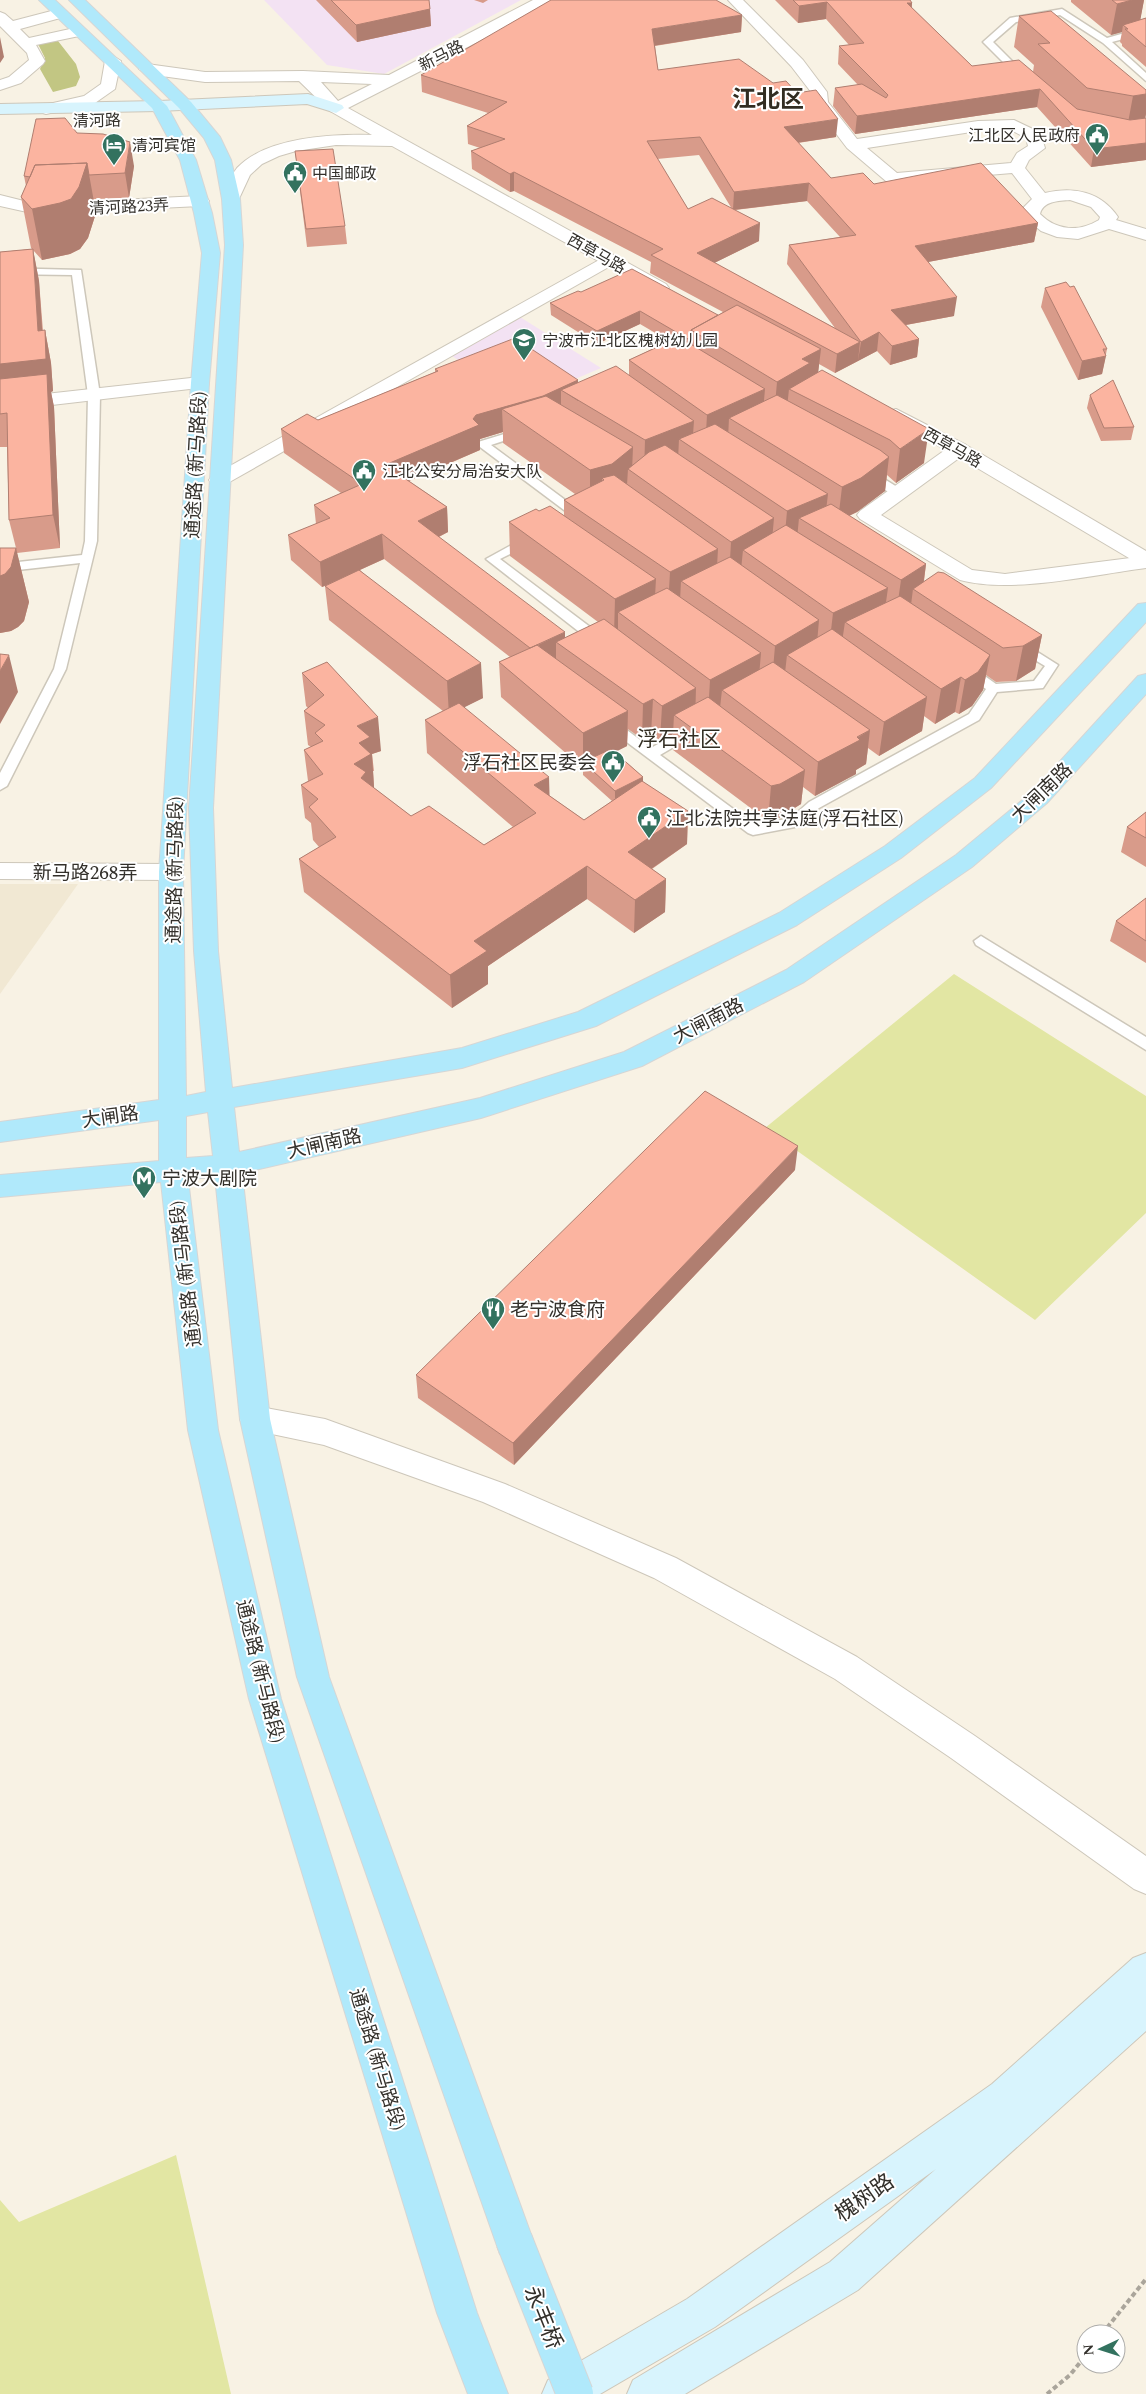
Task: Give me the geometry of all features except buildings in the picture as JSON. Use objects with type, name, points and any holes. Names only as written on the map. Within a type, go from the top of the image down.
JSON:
[{"type":"main road","points":[[46,0],[113,61],[176,112],[254,117]]},
{"type":"main road","points":[[76,0],[147,69],[176,112]]},
{"type":"main road","points":[[176,112],[308,99],[336,108]]},
{"type":"main road","points":[[304,116],[336,108]]},
{"type":"main road","name":"清河路","points":[[0,109],[176,112]]},
{"type":"main road","name":"清河路","points":[[0,122],[176,112]]},
{"type":"main road","name":"通途路 (新马路段)","points":[[176,112],[212,137],[223,160],[231,199],[234,245],[200,808],[206,951],[254,1419],[313,1677],[514,2240]]},
{"type":"main road","name":"通途路 (新马路段)","points":[[176,112],[200,202],[211,253],[200,383],[170,872],[173,1171],[203,1430],[265,1699],[457,2313],[488,2394]]},
{"type":"main road","points":[[220,1099],[462,1058],[578,1022],[788,919],[892,852],[983,783],[1146,609]]},
{"type":"main road","name":"大闸南路","points":[[173,1171],[228,1165],[480,1108],[633,1059],[795,976],[964,861],[1039,798],[1146,681]]},
{"type":"main road","name":"大闸路","points":[[0,1132],[172,1108],[220,1099]]},
{"type":"main road","points":[[0,1186],[173,1171]]},
{"type":"main road","name":"槐树路","points":[[562,2394],[701,2313],[1005,2097],[1146,1971]]},
{"type":"main road","points":[[647,2394],[844,2276],[1146,2007]]},
{"type":"main road","name":"永丰桥","points":[[514,2240],[575,2394]]},
{"type":"street","name":"新马路","points":[[336,108],[494,28],[544,0]]},
{"type":"street","points":[[735,0],[797,64],[819,92],[820,102],[853,145],[893,178],[1016,168]]},
{"type":"street","points":[[5,22],[60,14]]},
{"type":"street","points":[[0,86],[15,80],[37,61],[34,52],[5,22]]},
{"type":"street","points":[[25,43],[80,32]]},
{"type":"street","points":[[46,109],[89,100],[109,86],[113,61]]},
{"type":"street","points":[[147,69],[205,77],[304,76],[343,79],[394,79]]},
{"type":"street","name":"西草马路","points":[[304,76],[313,82],[336,108],[677,297]]},
{"type":"street","points":[[853,145],[978,126],[1014,125],[1033,135],[1037,148],[1023,157],[1016,168]]},
{"type":"street","points":[[231,199],[238,180],[245,170],[273,152],[291,147],[342,141],[398,142]]},
{"type":"street","points":[[1016,168],[1042,200]]},
{"type":"street","points":[[1107,224],[1109,217],[1106,209],[1085,198],[1062,195],[1042,200],[1033,207],[1031,215],[1036,222],[1052,230],[1086,233],[1107,224],[1146,235]]},
{"type":"street","name":"清河路23弄","points":[[0,200],[9,204],[36,209],[200,202]]},
{"type":"street","points":[[219,480],[608,260]]},
{"type":"street","points":[[0,405],[200,383]]},
{"type":"street","name":"西草马路","points":[[882,408],[959,449],[1146,561]]},
{"type":"street","points":[[959,449],[898,493],[859,518],[967,576],[1005,580],[1146,561]]},
{"type":"street","name":"新马路268弄","points":[[0,871],[170,872]]},
{"type":"street","points":[[254,1419],[324,1432],[486,1490],[665,1568],[846,1668],[962,1746],[1146,1877]]},
{"type":"lane","points":[[1029,82],[988,42],[1013,20],[1062,12],[1106,41],[1146,78]]},
{"type":"lane","points":[[1106,41],[1146,30]]},
{"type":"lane","points":[[0,270],[77,272],[94,394],[90,541],[60,669],[0,786]]},
{"type":"lane","points":[[538,427],[482,444],[576,514]]},
{"type":"lane","points":[[856,466],[881,479],[898,493]]},
{"type":"lane","points":[[561,522],[576,514],[592,510]]},
{"type":"lane","points":[[539,534],[492,559],[609,645],[587,653]]},
{"type":"lane","points":[[0,568],[86,558]]},
{"type":"lane","points":[[953,660],[994,688],[1038,685],[1052,665],[1012,640]]},
{"type":"lane","points":[[597,714],[753,830],[795,822],[810,802],[935,732],[974,717],[994,688]]},
{"type":"lane","points":[[650,754],[706,723]]},
{"type":"lane","points":[[981,941],[1146,1044]]},
{"type":"path","points":[[1110,2324],[1146,2279]]},
{"type":"path","points":[[1047,2394],[1076,2368]]},
{"type":"shaded area","points":[[264,0],[521,0],[384,74],[327,65]]},
{"type":"shaded area","name":"宁波市江北区槐树幼儿园","points":[[520,317],[601,368],[519,403],[448,353]]},
{"type":"shaded area","points":[[0,884],[78,884],[0,994]]},
{"type":"green space","points":[[58,41],[76,64],[80,77],[76,86],[53,92],[40,69],[45,58],[38,44]]},
{"type":"green space","points":[[954,974],[1146,1096],[1146,1213],[1035,1320],[765,1128]]},
{"type":"green space","points":[[176,2155],[231,2394],[0,2394],[0,2200],[19,2222]]},
{"type":"place","name":"江北区人民政府","points":[[1097,156]]},
{"type":"place","name":"清河宾馆","points":[[114,166]]},
{"type":"place","name":"中国邮政","points":[[295,194]]},
{"type":"place","name":"宁波市江北区槐树幼儿园","points":[[524,361]]},
{"type":"place","name":"江北公安分局治安大队","points":[[364,492]]},
{"type":"place","name":"浮石社区民委会","points":[[613,783]]},
{"type":"place","name":"江北法院共享法庭(浮石社区)","points":[[649,839]]},
{"type":"place","name":"宁波大剧院","points":[[144,1199]]},
{"type":"place","name":"老宁波食府","points":[[493,1330]]},
{"type":"district","name":"江北区","points":[[768,99]]},
{"type":"district","name":"浮石社区","points":[[679,739]]}]
